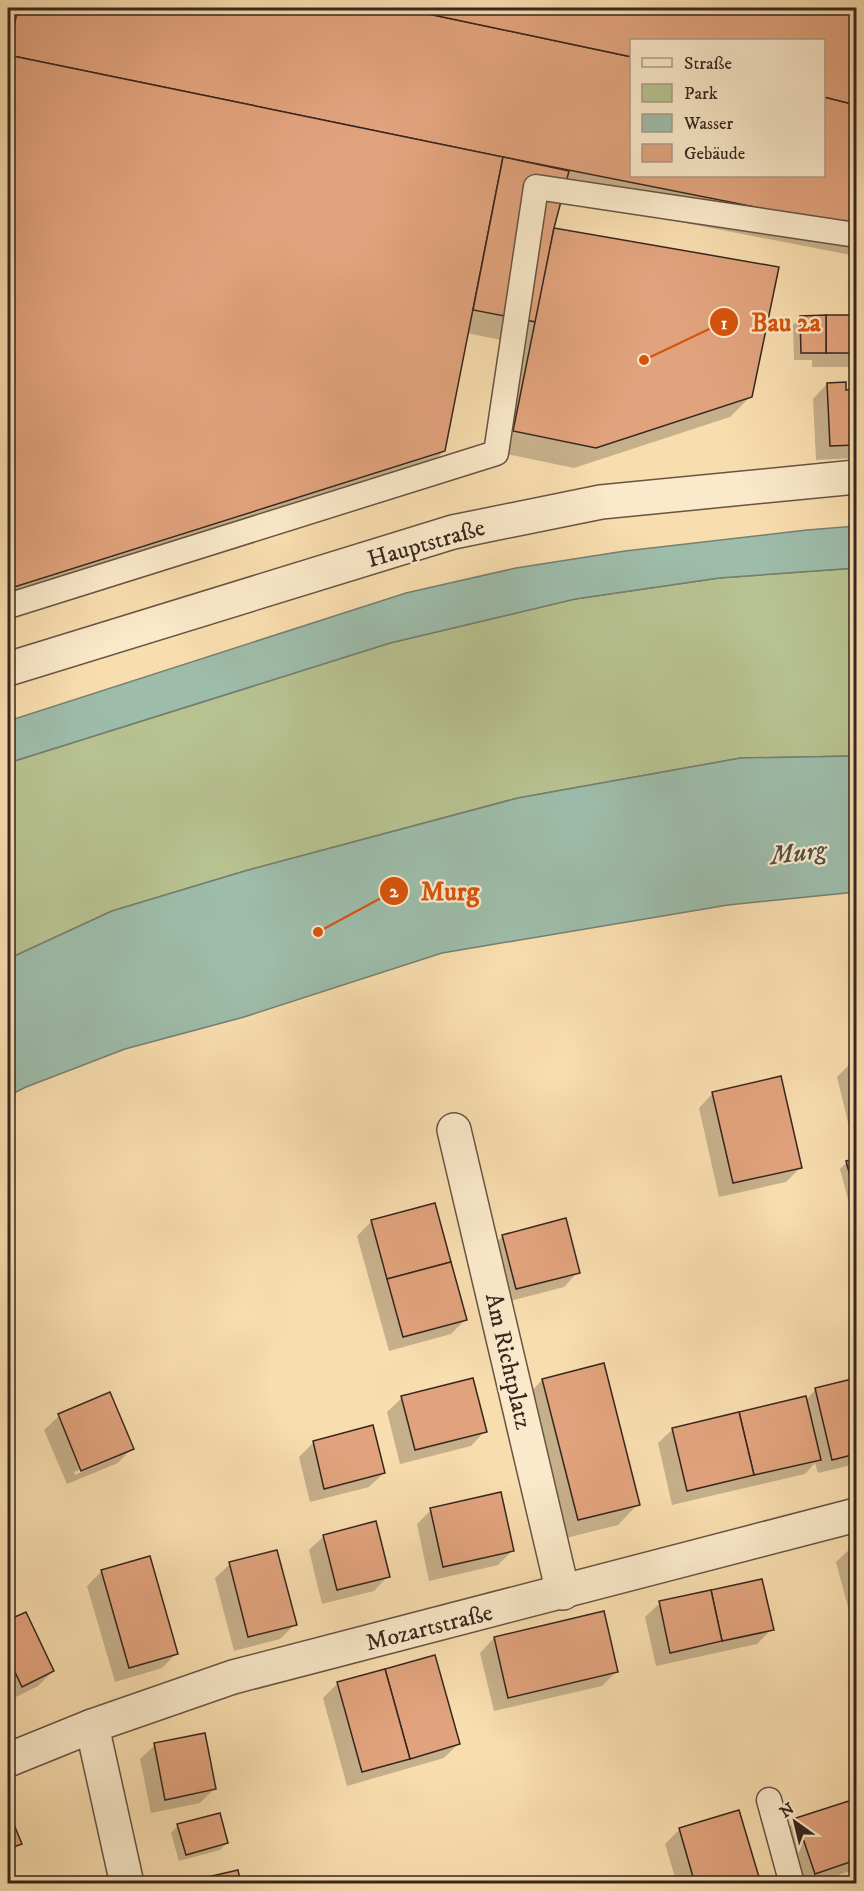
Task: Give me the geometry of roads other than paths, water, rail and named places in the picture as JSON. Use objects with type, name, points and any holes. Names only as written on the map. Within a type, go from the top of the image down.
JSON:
[{"type":"street","name":"Hauptstraße","points":[[8,669],[453,532],[601,502],[856,477]]},
{"type":"street","name":"Am Richtplatz","points":[[454,1130],[563,1593]]},
{"type":"street","name":"Mozartstraße","points":[[8,1760],[92,1726],[233,1677],[856,1515]]},
{"type":"street","points":[[92,1726],[127,1884]]},
{"type":"lane","points":[[8,606],[496,453],[536,187],[856,235]]},
{"type":"lane","points":[[770,1800],[792,1884]]},
{"type":"water","points":[[856,526],[856,568],[719,578],[575,599],[390,643],[8,763],[8,721],[406,593],[516,568],[625,551]]},
{"type":"water","name":"Murg","points":[[856,756],[856,892],[728,905],[442,953],[244,1017],[125,1049],[8,1096],[8,959],[112,911],[245,871],[518,798],[741,758]]},
{"type":"place","name":"Bau 2a","points":[[644,360]]},
{"type":"place","name":"Murg","points":[[318,932]]}]
